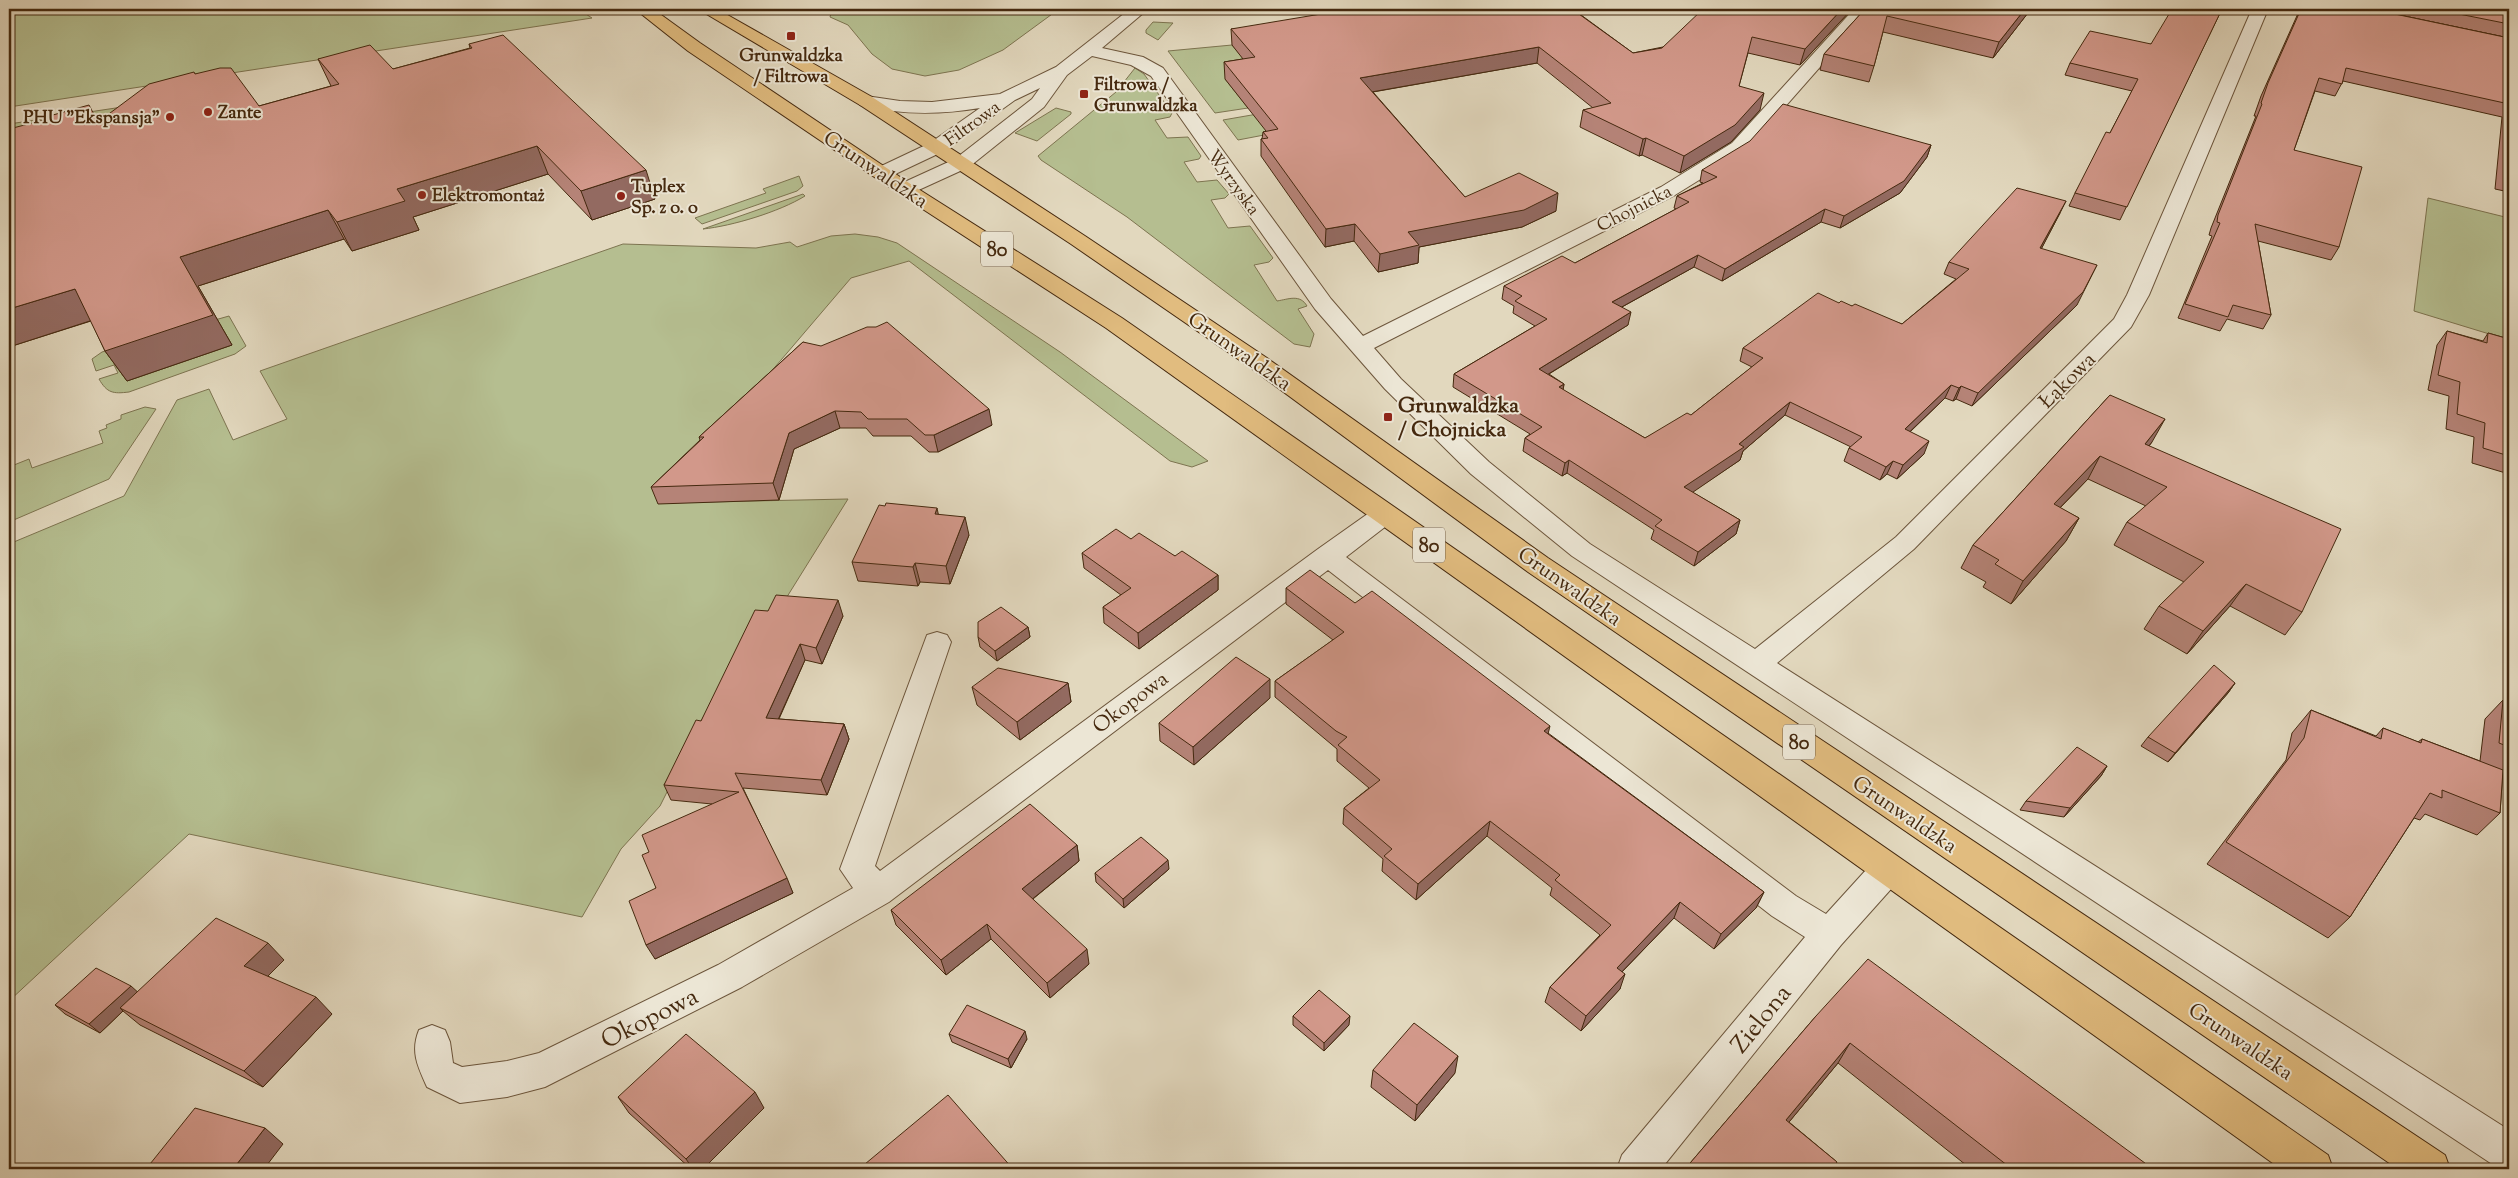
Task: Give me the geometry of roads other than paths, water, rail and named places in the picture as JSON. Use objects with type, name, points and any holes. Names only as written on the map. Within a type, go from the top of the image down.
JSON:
[{"type":"main road","name":"Grunwaldzka","points":[[642,9],[694,47],[905,189],[1114,323],[2314,1169]]},
{"type":"main road","name":"Grunwaldzka","points":[[706,9],[866,101],[962,163],[1259,363],[1538,565],[2431,1169]]},
{"type":"street","name":"Filtrowa","points":[[882,173],[937,148],[1009,96],[1062,71],[1140,9]]},
{"type":"street","name":"Chojnicka","points":[[1360,346],[1668,191],[1739,147],[1863,9]]},
{"type":"street","name":"Łąkowa","points":[[1755,664],[1905,543],[2123,322],[2138,295],[2260,9]]},
{"type":"street","name":"Wyrzyska","points":[[1089,50],[1137,61],[1157,72],[1323,304],[1360,346],[1400,391],[1522,504],[1581,550],[2509,1152]]},
{"type":"street","name":"Filtrowa","points":[[905,189],[962,163],[1038,103],[1062,71]]},
{"type":"street","points":[[866,101],[899,108],[927,110],[969,105],[1009,96]]},
{"type":"street","name":"Okopowa","points":[[432,1042],[433,1059],[440,1075],[460,1085],[506,1078],[545,1069],[730,976],[877,892],[1385,514]]},
{"type":"street","points":[[1327,556],[1784,906],[1829,934]]},
{"type":"street","points":[[877,892],[857,869],[937,642]]},
{"type":"street","name":"Zielona","points":[[1636,1169],[1829,934],[1888,869]]},
{"type":"place","name":"Grunwaldzka / Filtrowa","points":[[791,36]]},
{"type":"place","name":"Filtrowa / Grunwaldzka","points":[[1084,94]]},
{"type":"place","name":"Zante","points":[[208,112]]},
{"type":"place","name":"PHU \"Ekspansja\"","points":[[170,117]]},
{"type":"place","name":"Elektromontaż","points":[[422,195]]},
{"type":"place","name":"Tuplex Sp. z o. o","points":[[621,196]]},
{"type":"place","name":"Grunwaldzka / Chojnicka","points":[[1388,417]]}]
